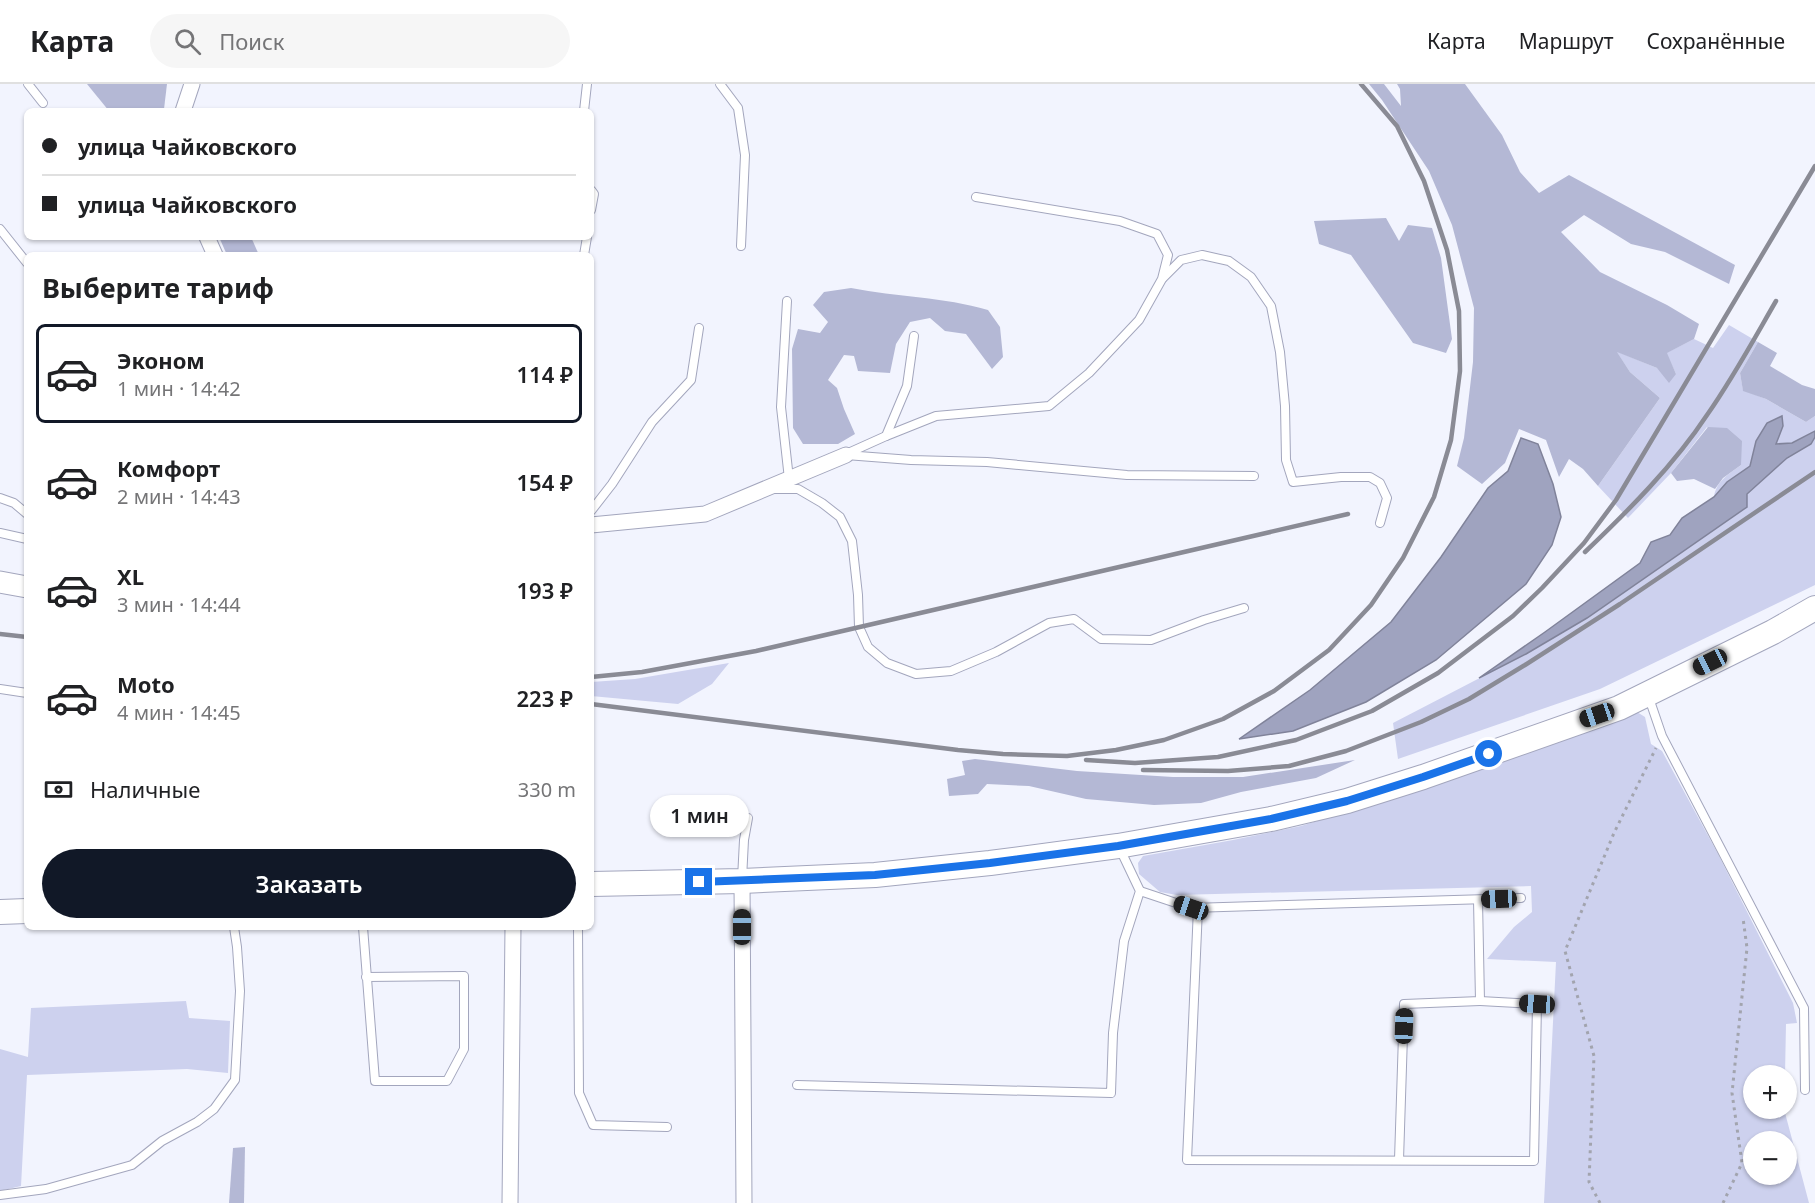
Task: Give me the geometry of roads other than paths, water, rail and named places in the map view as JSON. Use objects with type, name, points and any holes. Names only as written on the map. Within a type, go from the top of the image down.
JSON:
[{"type":"main road","points":[[0,582],[24,586]]},
{"type":"main road","points":[[594,884],[875,875],[1118,846],[1271,819],[1347,801],[1423,777],[1619,708],[1815,609]]},
{"type":"main road","points":[[0,912],[24,911]]},
{"type":"street","points":[[184,108],[192,84]]},
{"type":"street","points":[[594,525],[705,514],[846,455]]},
{"type":"street","points":[[742,881],[744,1203]]},
{"type":"street","points":[[510,1203],[513,930]]},
{"type":"lane","points":[[28,84],[43,103]]},
{"type":"lane","points":[[584,108],[587,84]]},
{"type":"lane","points":[[720,84],[738,108],[746,154],[741,246]]},
{"type":"lane","points":[[976,197],[1120,221],[1157,234],[1167,255],[1162,279]]},
{"type":"lane","points":[[0,229],[24,259]]},
{"type":"lane","points":[[846,455],[936,416],[1049,406],[1089,373],[1139,320],[1162,279],[1181,260],[1202,255],[1229,261],[1251,277],[1271,306],[1281,363],[1286,460],[1293,482],[1341,477],[1370,477],[1380,483],[1388,498],[1380,524]]},
{"type":"lane","points":[[787,302],[781,407],[789,479]]},
{"type":"lane","points":[[594,507],[612,484],[652,422],[691,380],[699,328]]},
{"type":"lane","points":[[886,436],[907,386],[914,336]]},
{"type":"lane","points":[[846,455],[987,462],[1127,475],[1254,476]]},
{"type":"lane","points":[[766,489],[798,489],[840,517],[852,541],[859,627],[868,647],[887,663],[916,674],[951,671],[996,652],[1049,623],[1074,619],[1101,639],[1151,640],[1244,608]]},
{"type":"lane","points":[[0,498],[14,503],[24,511]]},
{"type":"lane","points":[[0,533],[24,538]]},
{"type":"lane","points":[[0,689],[24,693]]},
{"type":"lane","points":[[1648,693],[1662,736],[1804,1008],[1804,1090]]},
{"type":"lane","points":[[742,881],[744,840],[748,818]]},
{"type":"lane","points":[[797,1085],[1111,1093],[1113,1033],[1124,941],[1140,891],[1118,846]]},
{"type":"lane","points":[[1140,891],[1191,908],[1521,898]]},
{"type":"lane","points":[[1478,900],[1480,1001]]},
{"type":"lane","points":[[1198,908],[1187,1160],[1534,1161],[1537,1004],[1480,1001],[1404,1004],[1399,1160]]},
{"type":"lane","points":[[0,1195],[46,1189],[132,1165],[162,1141],[197,1122],[214,1109],[235,1080],[240,991],[234,930]]},
{"type":"lane","points":[[363,930],[366,977],[375,1080],[447,1081],[464,1049],[464,976],[366,977]]},
{"type":"lane","points":[[578,930],[579,1093],[593,1125],[666,1127]]},
{"type":"railway","points":[[594,704],[958,750],[1067,756],[1116,750],[1164,740],[1223,719],[1274,691],[1329,650],[1371,605],[1403,558],[1434,497],[1451,440],[1460,371],[1459,311],[1447,250],[1424,181],[1397,126],[1361,84]]},
{"type":"railway","points":[[1086,760],[1135,763],[1218,757],[1296,740],[1372,711],[1438,673],[1513,616],[1584,543],[1616,500],[1815,166]]},
{"type":"railway","points":[[1585,552],[1650,487],[1694,434],[1717,401],[1776,301]]},
{"type":"railway","points":[[1143,770],[1228,771],[1289,766],[1346,751],[1421,722],[1469,699],[1525,665],[1620,604],[1815,472]]},
{"type":"railway","points":[[594,677],[642,672],[756,651],[1348,514]]},
{"type":"railway","points":[[0,634],[24,637]]}]
